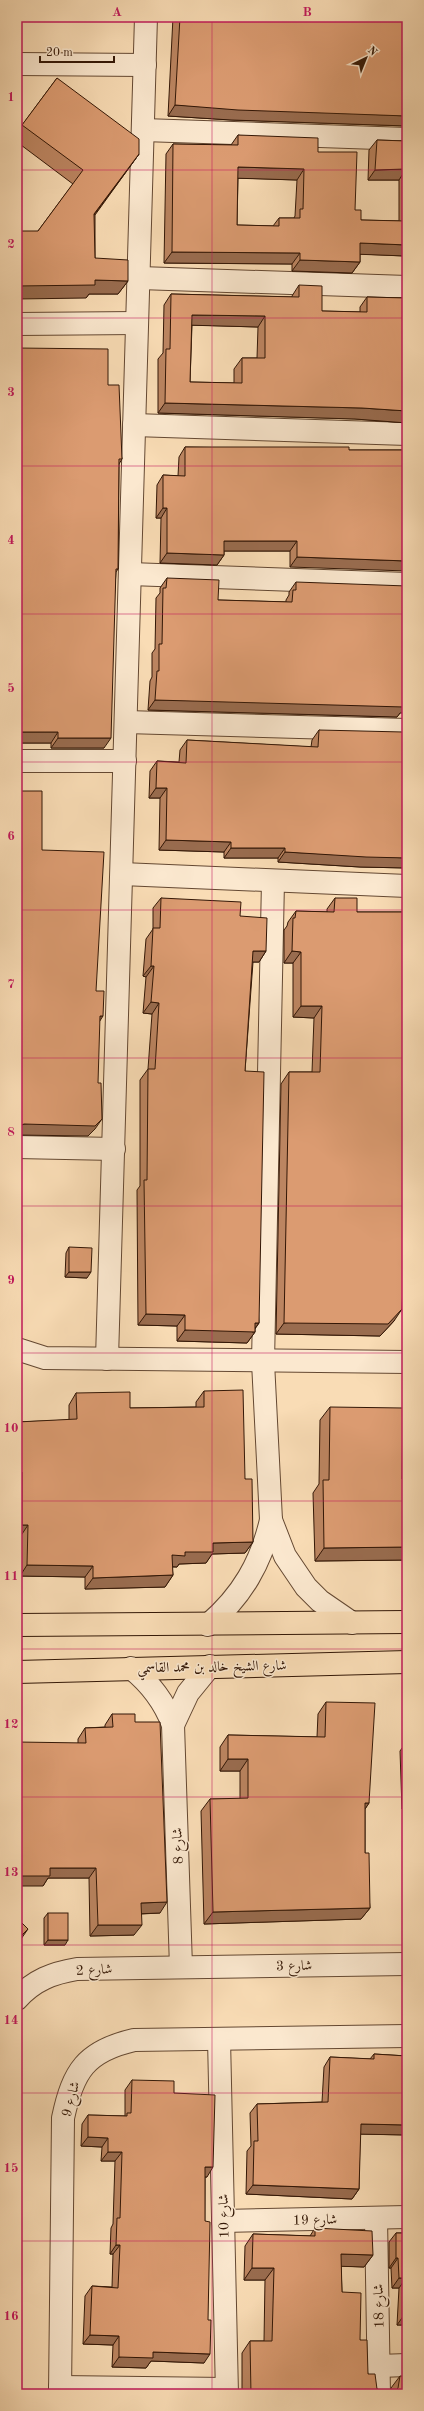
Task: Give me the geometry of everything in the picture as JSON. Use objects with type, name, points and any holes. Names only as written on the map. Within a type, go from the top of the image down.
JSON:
[{"type":"main road","points":[[17,1625],[208,1625],[407,1622]]},
{"type":"main road","name":"شارع الشيخ خالد بن محمد القاسمي","points":[[17,1672],[407,1662]]},
{"type":"street","points":[[107,1359],[137,323],[140,278],[146,17]]},
{"type":"street","points":[[17,64],[145,65]]},
{"type":"street","points":[[143,130],[407,139]]},
{"type":"street","points":[[140,278],[407,287]]},
{"type":"street","points":[[17,324],[137,323]]},
{"type":"street","points":[[134,425],[407,434]]},
{"type":"street","points":[[130,574],[407,584]]},
{"type":"street","points":[[126,722],[407,730]]},
{"type":"street","points":[[17,761],[125,761]]},
{"type":"street","points":[[122,874],[407,886]]},
{"type":"street","points":[[273,881],[263,1362],[271,1520],[285,1556],[306,1587],[325,1605],[352,1623]]},
{"type":"street","points":[[17,1146],[114,1149]]},
{"type":"street","points":[[17,1349],[45,1358],[263,1362],[407,1362]]},
{"type":"street","points":[[208,1625],[224,1611],[249,1578],[259,1560],[271,1520]]},
{"type":"street","name":"شارع 8","points":[[172,1725],[188,1693],[210,1666]]},
{"type":"street","name":"شارع 8","points":[[131,1668],[152,1687],[168,1711],[172,1725],[181,1967]]},
{"type":"street","name":"شارع 3","points":[[181,1967],[407,1964]]},
{"type":"street","name":"شارع 2","points":[[17,1999],[25,1990],[44,1977],[62,1972],[98,1967],[181,1967]]},
{"type":"street","name":"شارع 9","points":[[60,2390],[63,2118],[76,2075],[92,2058],[112,2045],[134,2040],[407,2036]]},
{"type":"street","name":"شارع 10","points":[[219,2039],[226,2392]]},
{"type":"street","name":"شارع 18","points":[[376,2218],[379,2394]]},
{"type":"street","name":"شارع 19","points":[[223,2221],[407,2218]]},
{"type":"street","points":[[379,2366],[407,2365]]},
{"type":"street","points":[[60,2390],[226,2392]]},
{"type":"building","points":[[180,17],[407,17],[407,116],[238,110],[175,105]]},
{"type":"building","points":[[57,78],[139,139],[139,154],[94,214],[95,258],[128,260],[128,281],[95,280],[95,285],[17,286],[17,231],[38,231],[83,170],[22,125]]},
{"type":"building","points":[[238,135],[318,138],[318,152],[357,152],[355,210],[361,210],[361,220],[406,221],[406,169],[375,170],[377,140],[407,141],[407,245],[360,243],[360,262],[300,260],[300,253],[172,252],[173,144],[238,145]],"holes":[[[238,167],[304,169],[303,209],[300,209],[300,218],[279,218],[279,226],[237,225]]]},
{"type":"building","points":[[299,285],[322,286],[322,311],[367,312],[367,297],[407,298],[407,411],[362,408],[165,403],[166,349],[170,349],[171,294],[299,297]],"holes":[[[192,315],[265,316],[265,358],[242,358],[242,383],[190,382]]]},
{"type":"building","points":[[17,348],[108,349],[108,385],[119,385],[122,459],[119,459],[118,569],[116,569],[111,738],[58,738],[58,732],[17,732]]},
{"type":"building","points":[[185,447],[349,447],[349,450],[407,450],[407,561],[297,557],[297,541],[224,541],[224,555],[167,553],[167,508],[163,508],[163,475],[185,476]]},
{"type":"building","points":[[167,578],[219,580],[218,600],[292,602],[293,590],[296,590],[296,582],[407,586],[407,703],[404,703],[404,707],[155,700],[157,671],[159,671],[159,644],[162,644],[163,588],[166,588]]},
{"type":"building","points":[[319,730],[403,732],[404,756],[407,756],[407,858],[285,852],[285,848],[231,848],[231,842],[166,840],[167,788],[156,788],[157,761],[186,763],[187,740],[318,747]]},
{"type":"building","points":[[17,791],[42,791],[42,850],[104,852],[96,991],[104,991],[103,1016],[100,1016],[98,1083],[101,1083],[102,1119],[95,1126],[24,1124],[17,1127]]},
{"type":"building","points":[[161,898],[241,902],[240,916],[267,918],[266,951],[253,951],[245,1071],[264,1072],[259,1323],[255,1323],[255,1332],[185,1330],[185,1315],[146,1314],[144,1180],[147,1180],[148,1069],[155,1069],[159,1003],[151,1002],[154,966],[151,966],[153,928],[160,928]]},
{"type":"building","points":[[335,898],[357,898],[357,912],[407,912],[407,1262],[404,1262],[402,1309],[388,1324],[284,1323],[289,1072],[320,1072],[322,1006],[301,1006],[301,952],[292,951],[293,918],[295,918],[296,911],[334,912]]},
{"type":"building","points":[[69,1247],[92,1248],[91,1272],[69,1272]]},
{"type":"building","points":[[243,1390],[245,1479],[252,1479],[253,1542],[213,1543],[213,1552],[185,1552],[185,1556],[172,1555],[173,1575],[93,1578],[93,1566],[27,1565],[28,1525],[22,1525],[22,1472],[17,1472],[17,1422],[77,1419],[76,1393],[130,1392],[130,1408],[204,1407],[204,1391]]},
{"type":"building","points":[[330,1407],[403,1408],[402,1479],[407,1478],[407,1547],[324,1548],[323,1480],[329,1480]]},
{"type":"building","points":[[326,1702],[375,1703],[369,1803],[365,1803],[365,1853],[369,1853],[370,1908],[213,1912],[210,1799],[248,1798],[248,1759],[228,1759],[228,1735],[325,1737]]},
{"type":"building","points":[[112,1714],[135,1714],[135,1722],[160,1722],[167,1902],[141,1903],[142,1925],[98,1925],[96,1868],[50,1868],[50,1876],[17,1876],[17,1742],[86,1743],[85,1728],[113,1727]]},
{"type":"building","points":[[48,1913],[68,1913],[68,1940],[48,1940]]},
{"type":"building","points":[[17,1918],[28,1929],[17,1940]]},
{"type":"building","points":[[374,2054],[407,2056],[407,2125],[361,2124],[359,2189],[253,2185],[254,2141],[258,2141],[257,2104],[328,2102],[330,2057],[374,2059]]},
{"type":"building","points":[[132,2080],[174,2081],[174,2093],[215,2095],[213,2167],[205,2167],[205,2221],[210,2222],[208,2320],[211,2320],[210,2354],[153,2352],[153,2358],[119,2357],[119,2336],[90,2335],[92,2286],[118,2288],[120,2245],[116,2245],[117,2218],[120,2218],[122,2152],[108,2152],[108,2138],[88,2137],[88,2115],[127,2116],[127,2113],[131,2113]]},
{"type":"building","points":[[315,2228],[372,2231],[373,2255],[341,2254],[342,2292],[361,2293],[360,2340],[367,2340],[368,2374],[375,2374],[377,2389],[386,2394],[251,2394],[250,2341],[272,2341],[274,2268],[252,2268],[253,2234],[315,2236]]},
{"type":"building","points":[[396,2233],[407,2233],[407,2315],[404,2315],[406,2278],[399,2278],[398,2258],[396,2258]]},
{"type":"building","points":[[400,2376],[407,2376],[407,2394],[389,2394],[393,2393],[398,2388]]}]
